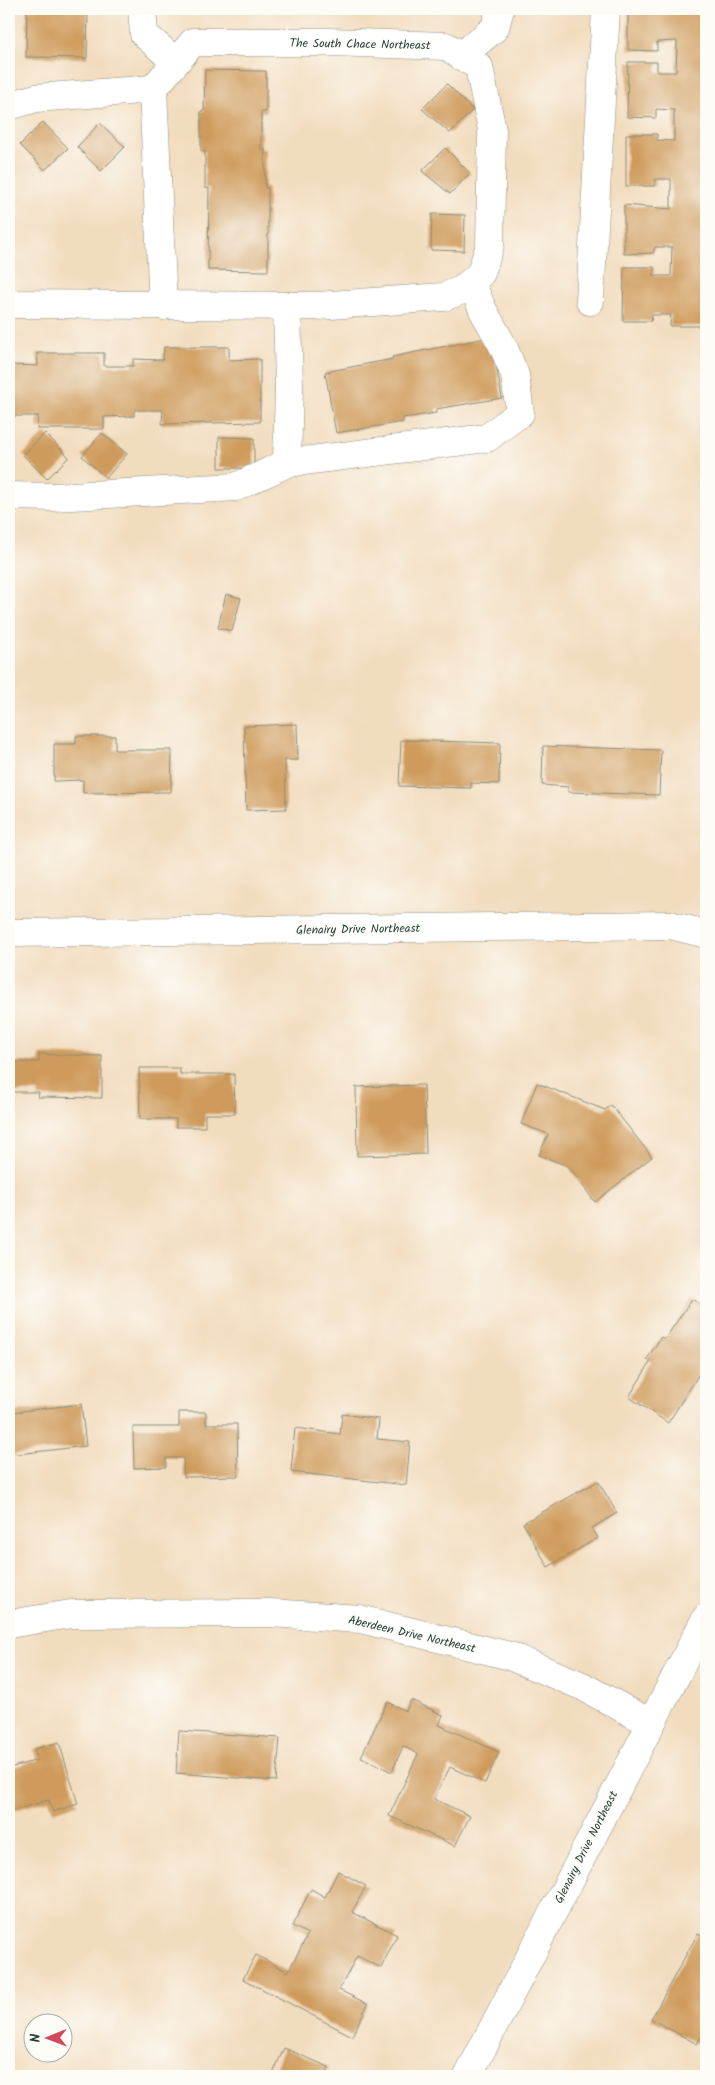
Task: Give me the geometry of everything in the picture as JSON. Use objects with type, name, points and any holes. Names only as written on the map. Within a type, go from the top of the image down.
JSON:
[{"type":"street","points":[[142,9],[144,34],[176,62]]},
{"type":"street","points":[[461,56],[495,28],[500,9]]},
{"type":"street","points":[[590,301],[606,9]]},
{"type":"street","name":"The South Chace Northeast","points":[[153,89],[193,42],[330,42],[446,46],[479,67],[492,130],[490,246],[481,273],[462,290],[443,298],[317,306],[287,306]]},
{"type":"street","points":[[9,106],[36,98],[153,89],[163,306]]},
{"type":"street","points":[[9,496],[53,497],[236,487],[287,463],[487,438],[520,414],[515,375],[471,282]]},
{"type":"street","points":[[9,304],[287,306],[287,463]]},
{"type":"street","name":"Glenairy Drive Northeast","points":[[9,933],[670,925],[706,934]]},
{"type":"street","name":"Aberdeen Drive Northeast","points":[[9,1624],[71,1614],[270,1613],[360,1619],[510,1656],[582,1686],[650,1723]]},
{"type":"street","name":"Glenairy Drive Northeast","points":[[468,2076],[706,1618]]},
{"type":"building","points":[[27,9],[88,9],[87,58],[26,57]]},
{"type":"building","points":[[628,9],[706,9],[706,326],[670,326],[671,315],[652,315],[651,321],[623,321],[624,267],[654,267],[654,276],[671,276],[672,247],[655,247],[653,253],[624,254],[624,205],[671,209],[671,179],[655,179],[655,186],[626,186],[626,134],[657,134],[657,140],[674,141],[674,110],[656,109],[656,118],[627,117],[628,62],[657,62],[657,72],[676,72],[677,41],[657,42],[657,51],[628,50]]},
{"type":"building","points":[[205,70],[266,71],[266,112],[261,112],[261,149],[265,149],[265,188],[268,188],[268,271],[208,270],[209,188],[205,188],[205,151],[201,151],[201,111],[204,111]]},
{"type":"building","points":[[447,84],[473,110],[450,133],[422,109]]},
{"type":"building","points":[[43,122],[68,148],[45,170],[20,145]]},
{"type":"building","points":[[100,123],[125,147],[101,171],[77,147]]},
{"type":"building","points":[[445,148],[470,173],[450,194],[422,171]]},
{"type":"building","points":[[432,214],[465,215],[464,251],[431,250]]},
{"type":"building","points":[[491,337],[502,398],[436,409],[436,413],[403,418],[403,422],[336,433],[325,372]]},
{"type":"building","points":[[164,347],[229,347],[229,360],[260,359],[260,422],[162,424],[163,410],[134,410],[134,416],[104,417],[104,429],[37,429],[38,416],[9,416],[9,365],[38,366],[37,353],[104,353],[104,366],[133,366],[133,359],[163,360]]},
{"type":"building","points":[[45,433],[69,457],[47,479],[23,455]]},
{"type":"building","points":[[102,433],[127,454],[106,478],[82,456]]},
{"type":"building","points":[[219,437],[254,438],[254,468],[219,468]]},
{"type":"building","points":[[226,594],[241,598],[232,631],[218,628]]},
{"type":"building","points":[[297,724],[298,760],[285,760],[286,809],[246,810],[244,726]]},
{"type":"building","points":[[76,736],[115,736],[115,750],[172,750],[171,792],[83,793],[83,780],[54,781],[54,744],[76,744]]},
{"type":"building","points":[[401,740],[500,743],[499,784],[471,783],[471,788],[399,786]]},
{"type":"building","points":[[543,746],[661,750],[659,795],[568,792],[568,787],[542,785]]},
{"type":"building","points":[[39,1054],[102,1056],[102,1098],[38,1097],[39,1092],[9,1092],[9,1062],[39,1062]]},
{"type":"building","points":[[139,1068],[180,1068],[180,1074],[234,1074],[235,1114],[205,1114],[205,1127],[176,1127],[176,1119],[140,1119]]},
{"type":"building","points":[[537,1083],[605,1110],[611,1105],[652,1157],[595,1202],[568,1166],[539,1155],[548,1134],[521,1124]]},
{"type":"building","points":[[424,1085],[426,1154],[357,1156],[356,1087]]},
{"type":"building","points":[[692,1299],[706,1308],[706,1363],[668,1423],[629,1397],[651,1361],[647,1359],[661,1337],[665,1339]]},
{"type":"building","points":[[12,1396],[14,1412],[81,1404],[86,1446],[9,1455],[9,1397]]},
{"type":"building","points":[[179,1412],[206,1412],[206,1424],[237,1424],[238,1476],[184,1477],[183,1458],[166,1458],[166,1467],[134,1468],[133,1427],[179,1427]]},
{"type":"building","points":[[342,1414],[379,1419],[377,1439],[410,1442],[406,1485],[291,1472],[295,1428],[340,1434]]},
{"type":"building","points":[[598,1481],[617,1513],[592,1528],[598,1538],[548,1567],[523,1523]]},
{"type":"building","points":[[411,1700],[443,1715],[439,1725],[499,1752],[485,1783],[450,1767],[434,1799],[470,1816],[455,1846],[389,1816],[418,1754],[403,1746],[392,1772],[361,1757],[387,1702],[406,1711]]},
{"type":"building","points":[[179,1731],[280,1738],[276,1781],[176,1773]]},
{"type":"building","points":[[59,1742],[78,1804],[53,1812],[49,1800],[9,1812],[9,1768],[38,1760],[34,1749]]},
{"type":"building","points":[[338,1871],[366,1886],[352,1912],[397,1935],[381,1968],[357,1956],[339,1990],[368,2004],[352,2036],[243,1979],[256,1955],[288,1972],[308,1934],[292,1926],[311,1889],[325,1897]]},
{"type":"building","points":[[706,1930],[706,2028],[697,2044],[651,2019],[698,1933],[703,1936]]},
{"type":"building","points":[[284,2048],[329,2067],[325,2076],[272,2076]]}]
